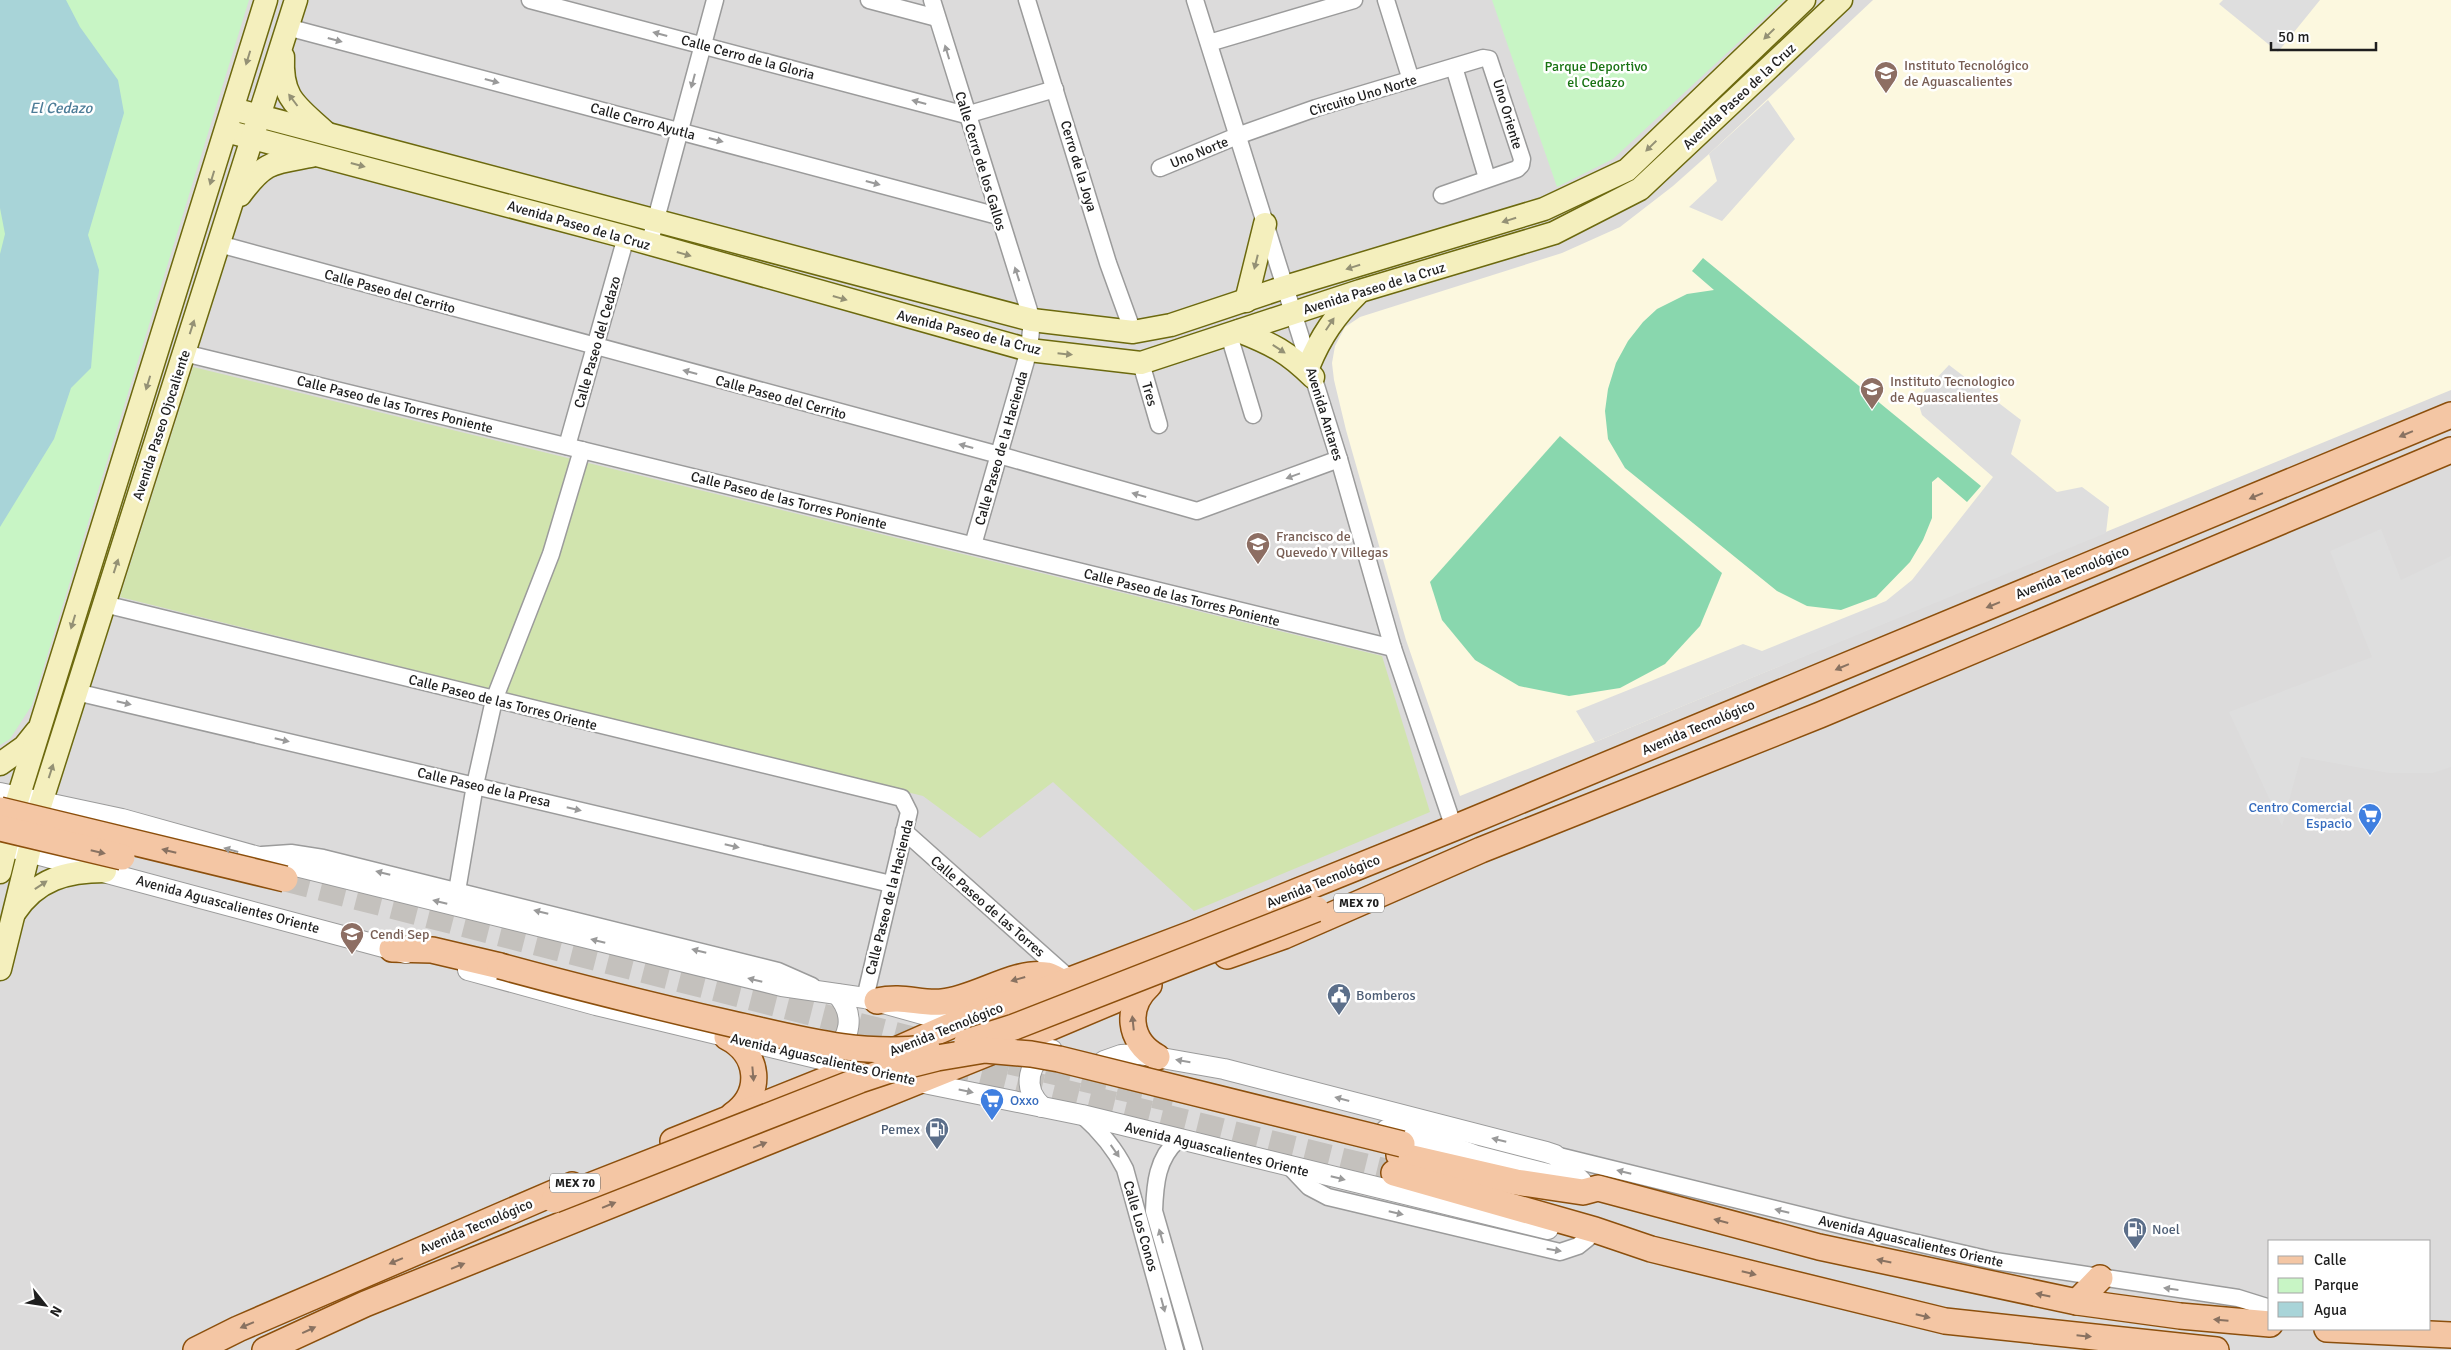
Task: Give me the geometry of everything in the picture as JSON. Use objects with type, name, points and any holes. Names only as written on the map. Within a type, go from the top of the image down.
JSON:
[{"type":"main road","name":"Avenida Paseo Ojocaliente","points":[[0,872],[6,800],[43,718],[266,0]]},
{"type":"main road","name":"Avenida Paseo Ojocaliente","points":[[0,969],[10,922],[41,803],[296,0]]},
{"type":"main road","name":"Avenida Paseo de la Cruz","points":[[226,131],[253,138],[323,144],[655,221],[1032,320],[1133,332],[1171,325],[1285,287],[1544,209],[1627,170],[1804,0]]},
{"type":"main road","name":"Avenida Paseo de la Cruz","points":[[233,109],[260,116],[323,144],[649,244],[1029,350],[1141,363],[1360,291],[1554,233],[1640,189],[1841,0]]},
{"type":"main road","points":[[230,207],[256,173],[268,166],[323,144],[292,102],[285,89],[282,75],[286,32]]},
{"type":"main road","points":[[1246,301],[1265,224]]},
{"type":"main road","points":[[1234,333],[1274,345],[1311,371],[1319,341],[1334,318],[1360,291]]},
{"type":"main road","name":"Avenida Tecnológico","points":[[196,1350],[238,1329],[733,1116],[855,1068],[957,1023],[1068,982],[1454,828],[2451,415]]},
{"type":"main road","name":"MEX 70","points":[[265,1350],[365,1304],[1023,1039],[1150,985],[1284,936],[1432,871],[1820,715],[2451,450]]},
{"type":"main road","points":[[0,764],[24,747],[35,734],[43,718]]},
{"type":"main road","name":"Avenida Aguascalientes Oriente","points":[[2,840],[283,886],[6,800]]},
{"type":"main road","points":[[392,949],[432,950],[663,1008],[841,1048],[882,1051],[919,1049],[952,1045],[996,1034],[1412,870],[1432,871]]},
{"type":"main road","points":[[10,922],[25,899],[47,881],[70,873],[105,871]]},
{"type":"main road","points":[[871,999],[902,997],[931,1002],[954,1000],[1022,977],[1047,975],[1068,982]]},
{"type":"main road","points":[[1150,985],[1138,998],[1132,1014],[1132,1023],[1134,1032],[1143,1046],[1157,1056]]},
{"type":"main road","points":[[727,1037],[741,1046],[747,1053],[754,1070],[750,1096],[733,1116]]},
{"type":"main road","points":[[489,1221],[554,1200],[860,1080],[930,1059],[985,1050],[1031,1054],[1059,1059],[1398,1157],[1477,1156]]},
{"type":"main road","name":"Avenida Aguascalientes Oriente","points":[[1398,1157],[1516,1182],[1583,1192],[1590,1185],[1819,1247],[2077,1302],[2180,1316],[2268,1324]]},
{"type":"main road","name":"Avenida Aguascalientes Oriente","points":[[1398,1157],[1651,1249],[1945,1321],[2216,1350]]},
{"type":"main road","points":[[2077,1302],[2100,1278]]},
{"type":"main road","points":[[2354,1330],[2451,1335]]},
{"type":"street","name":"Calle Cerro de la Gloria","points":[[530,0],[966,115]]},
{"type":"street","points":[[649,244],[715,0]]},
{"type":"street","points":[[869,0],[937,18]]},
{"type":"street","name":"Calle Cerro de los Gallos","points":[[932,0],[966,115],[1032,320]]},
{"type":"street","name":"Cerro de la Joya","points":[[1027,0],[1108,262],[1133,332]]},
{"type":"street","name":"Avenida Antares","points":[[1196,0],[1339,459],[1393,648],[1454,828]]},
{"type":"street","points":[[1209,43],[1354,0]]},
{"type":"street","points":[[1386,0],[1410,80]]},
{"type":"street","name":"Calle Cerro Ayutla","points":[[286,32],[680,131],[998,216]]},
{"type":"street","name":"Circuito Uno Norte","points":[[1237,136],[1316,108],[1482,58],[1489,59]]},
{"type":"street","name":"Uno Oriente","points":[[1442,195],[1521,165],[1522,159],[1489,59]]},
{"type":"street","points":[[1454,67],[1487,178]]},
{"type":"street","points":[[966,115],[1055,89]]},
{"type":"street","name":"Uno Norte","points":[[1160,168],[1237,136]]},
{"type":"street","name":"Calle Paseo del Cedazo","points":[[494,700],[551,554],[575,448],[595,346],[626,237]]},
{"type":"street","name":"Calle Paseo del Cerrito","points":[[218,244],[999,455],[1196,511],[1339,459]]},
{"type":"street","name":"Calle Paseo de la Hacienda","points":[[973,545],[1029,350],[1032,320]]},
{"type":"street","points":[[1234,333],[1253,415]]},
{"type":"street","name":"Calle Paseo de las Torres Poniente","points":[[184,353],[1393,648]]},
{"type":"street","name":"Tres","points":[[1141,363],[1159,425]]},
{"type":"street","name":"Calle Paseo de las Torres Oriente","points":[[104,604],[902,798]]},
{"type":"street","name":"Calle Paseo de la Presa","points":[[76,692],[891,884]]},
{"type":"street","points":[[457,891],[475,785],[494,700]]},
{"type":"street","name":"Calle Paseo de la Hacienda","points":[[871,999],[891,884],[909,812],[902,798]]},
{"type":"street","name":"Avenida Aguascalientes Oriente","points":[[6,800],[41,803],[122,819],[255,856],[782,986],[871,999],[1104,1061],[1453,1147],[1477,1156],[1590,1185]]},
{"type":"street","points":[[75,864],[70,848],[77,831],[96,822],[122,819]]},
{"type":"street","name":"Calle Paseo de las Torres","points":[[904,831],[1068,982]]},
{"type":"street","name":"Avenida Aguascalientes Oriente","points":[[2,840],[28,851],[596,1006],[816,1057],[855,1068],[1082,1115],[1178,1140],[1588,1238],[1651,1249]]},
{"type":"street","name":"Avenida Aguascalientes Oriente","points":[[255,856],[278,853],[307,854],[778,971],[833,993]]},
{"type":"street","points":[[816,1057],[836,1049],[848,1031],[850,1023],[847,1007],[833,993]]},
{"type":"street","points":[[1042,1107],[1030,1089],[1029,1075],[1040,1057],[1059,1049]]},
{"type":"street","name":"Avenida Aguascalientes Oriente","points":[[1104,1061],[1130,1054],[1157,1056],[1224,1068],[1555,1155],[1976,1257],[2100,1278],[2238,1298],[2268,1307]]},
{"type":"street","name":"Calle Los Conos","points":[[1082,1115],[1100,1132],[1117,1153],[1125,1169],[1175,1350]]},
{"type":"street","name":"Calle Los Conos","points":[[1178,1140],[1168,1148],[1161,1162],[1156,1177],[1154,1211],[1194,1350]]},
{"type":"street","points":[[1555,1155],[1590,1185]]},
{"type":"shaded area","points":[[0,0],[2451,0],[2451,1350],[0,1350]]},
{"type":"shaded area","name":"Instituto Tecnologico de Aguascalientes","points":[[1873,0],[2451,0],[2451,390],[1460,796],[1406,640],[1346,430],[1334,380],[1332,363],[1335,346],[1345,327],[1360,317],[1562,253],[1620,227],[1673,186],[1709,154]]},
{"type":"shaded area","points":[[2223,0],[2320,0],[2278,52],[2219,4]]},
{"type":"shaded area","points":[[1768,100],[1795,139],[1722,221],[1689,207],[1717,181],[1709,154]]},
{"type":"shaded area","points":[[1949,365],[2021,420],[2011,454],[2057,492],[2082,487],[2109,507],[2106,533],[1595,742],[1576,711],[1743,644],[1762,651],[1886,601],[1912,580],[1993,477],[1922,415],[1917,399]]},
{"type":"shaded area","points":[[2381,529],[2401,580],[2451,556],[2451,767],[2433,773],[2389,773],[2301,757],[2282,826],[2229,712],[2372,657],[2330,551]]},
{"type":"green space","points":[[0,0],[249,0],[32,705],[10,739],[0,745]]},
{"type":"green space","name":"Parque Deportivo el Cedazo","points":[[1492,0],[1784,0],[1613,159],[1557,187]]},
{"type":"green space","points":[[1703,258],[1981,486],[1967,502],[1938,477],[1932,482],[1932,518],[1923,540],[1910,562],[1876,597],[1841,610],[1807,606],[1777,591],[1625,468],[1608,439],[1605,411],[1608,389],[1616,363],[1628,341],[1643,322],[1657,309],[1687,294],[1714,290],[1692,271]]},
{"type":"green space","points":[[193,367],[1382,656],[1430,812],[1194,911],[1053,782],[980,838],[923,796],[120,597]]},
{"type":"green space","points":[[1560,436],[1722,573],[1700,626],[1665,664],[1620,688],[1569,696],[1519,686],[1475,660],[1442,620],[1430,582]]},
{"type":"water","name":"El Cedazo","points":[[0,0],[66,0],[80,27],[118,80],[124,113],[88,235],[99,270],[91,368],[71,388],[54,439],[0,527],[0,254],[5,234],[0,208]]},
{"type":"tunnel","points":[[285,879],[932,1044]]},
{"type":"tunnel","points":[[1010,1062],[1173,1100]]},
{"type":"tunnel","points":[[946,1063],[1394,1173]]},
{"type":"place","name":"Instituto Tecnológico de Aguascalientes","points":[[1886,94]]},
{"type":"place","name":"Instituto Tecnologico de Aguascalientes","points":[[1872,410]]},
{"type":"place","name":"Francisco de Quevedo Y Villegas","points":[[1258,565]]},
{"type":"place","name":"Centro Comercial Espacio","points":[[2370,836]]},
{"type":"place","name":"Cendi Sep","points":[[352,955]]},
{"type":"place","name":"Bomberos","points":[[1339,1016]]},
{"type":"place","name":"Oxxo","points":[[992,1121]]},
{"type":"place","name":"Pemex","points":[[937,1150]]},
{"type":"place","name":"Noel","points":[[2135,1250]]}]
